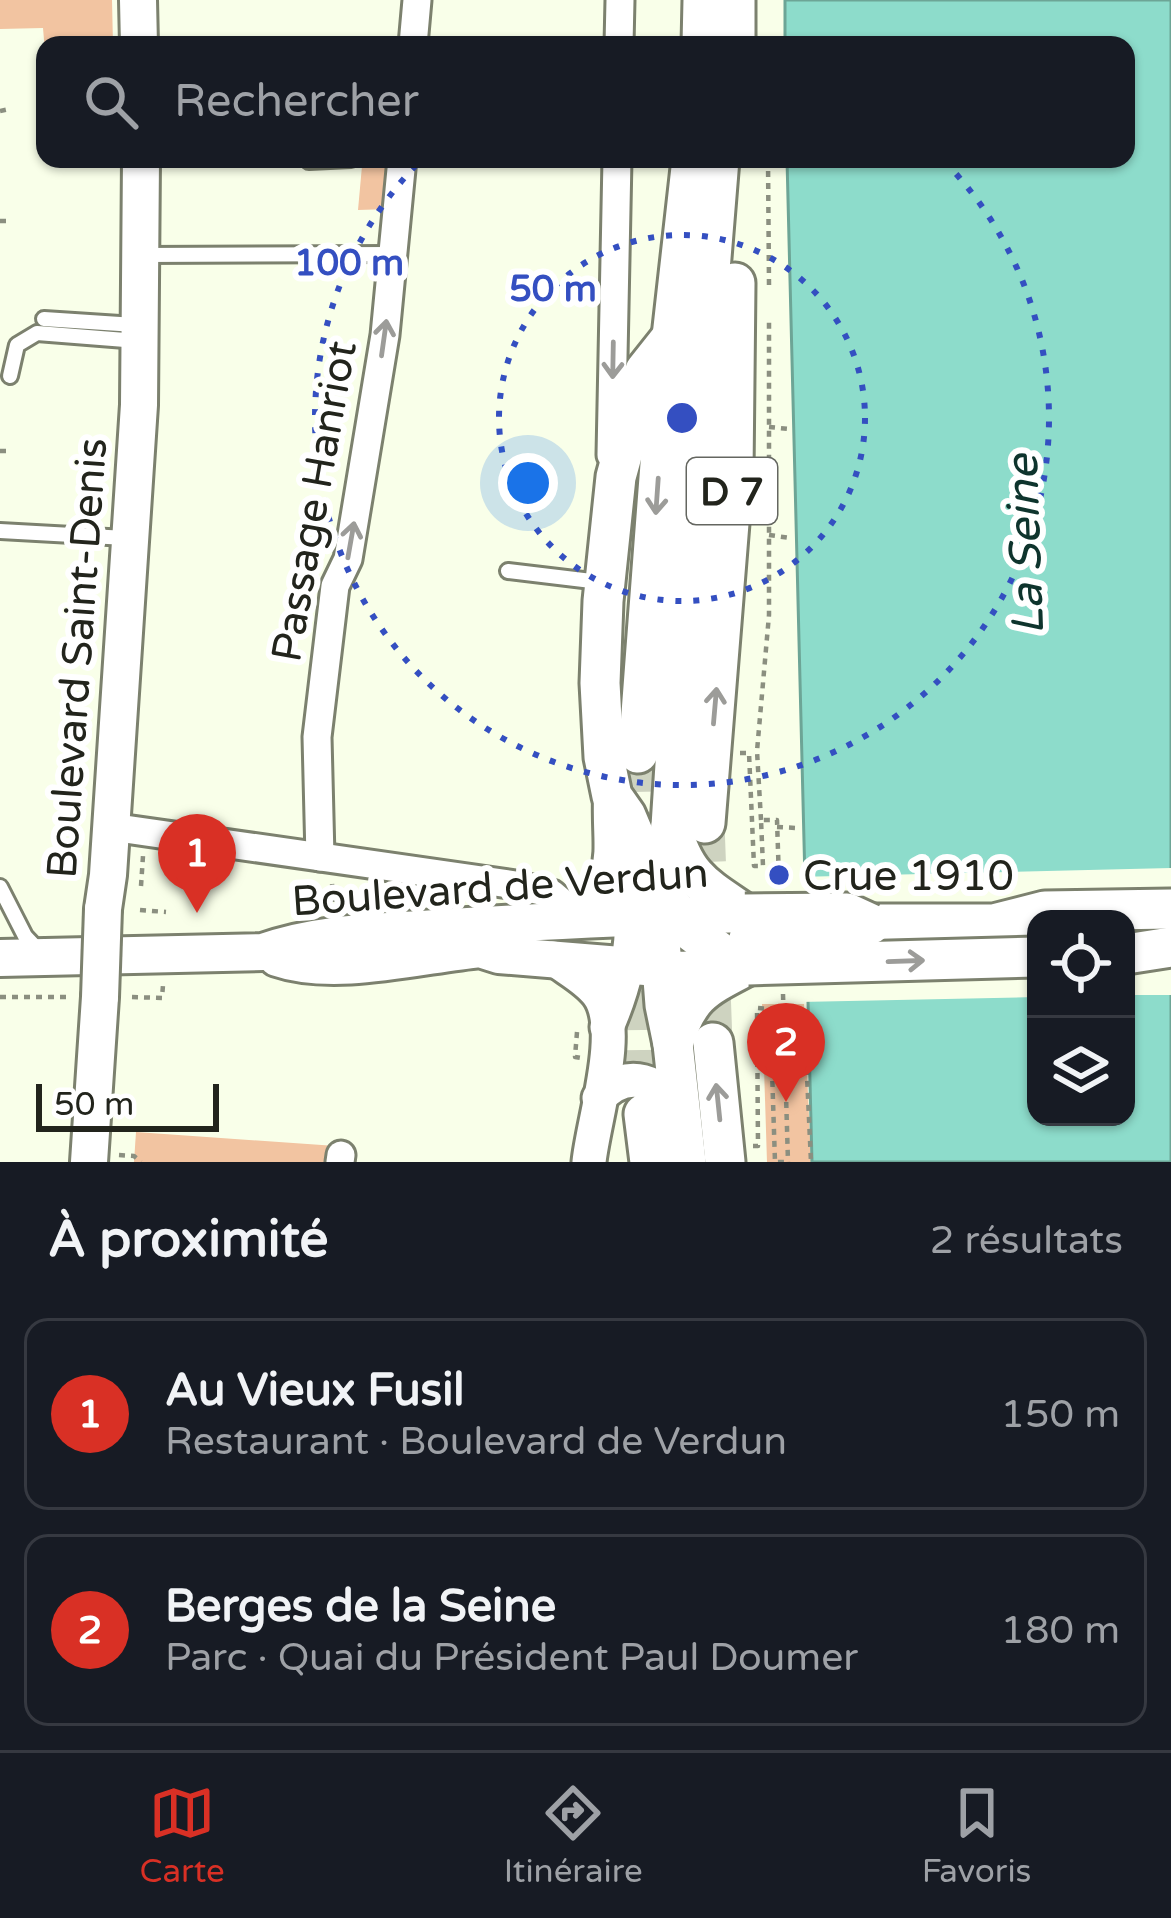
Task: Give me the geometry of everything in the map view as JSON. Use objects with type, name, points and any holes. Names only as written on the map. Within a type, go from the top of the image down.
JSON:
[{"type":"main road","points":[[138,0],[139,36]]},
{"type":"main road","points":[[703,0],[728,35]]},
{"type":"main road","name":"Boulevard Saint-Denis","points":[[88,1162],[131,538],[141,334],[141,168]]},
{"type":"main road","name":"D 7","points":[[628,774],[691,168]]},
{"type":"main road","name":"D 7","points":[[628,774],[718,168]]},
{"type":"main road","name":"D 7","points":[[699,957],[696,880],[683,861],[733,473],[737,168]]},
{"type":"main road","points":[[672,338],[645,371],[616,477],[601,683],[628,774],[626,816],[657,900],[699,957],[709,984],[692,1000],[673,1044]]},
{"type":"main road","points":[[579,917],[611,873],[628,774]]},
{"type":"main road","name":"D 7","points":[[628,774],[688,824]]},
{"type":"main road","points":[[480,950],[492,939],[600,937],[657,900],[688,824]]},
{"type":"main road","points":[[657,900],[699,957]]},
{"type":"main road","name":"Boulevard de Verdun","points":[[0,958],[263,952],[289,943],[351,935],[579,917],[657,900]]},
{"type":"main road","points":[[699,957],[847,913],[871,924],[994,924],[1045,911],[1171,909]]},
{"type":"main road","points":[[1135,953],[1171,947]]},
{"type":"main road","name":"Boulevard de Verdun","points":[[263,952],[297,964],[345,964],[480,950],[553,958],[699,957]]},
{"type":"main road","points":[[699,957],[1027,957]]},
{"type":"main road","points":[[650,1162],[673,1044],[699,957]]},
{"type":"main road","points":[[713,1043],[736,1153]]},
{"type":"main road","points":[[662,1113],[686,1162]]},
{"type":"street","points":[[414,36],[418,0]]},
{"type":"street","points":[[619,36],[620,0]]},
{"type":"street","name":"Passage Hanriot","points":[[320,857],[317,736],[335,586],[348,559],[385,335],[401,168]]},
{"type":"street","points":[[616,168],[611,453],[616,477]]},
{"type":"street","points":[[111,827],[545,891],[579,917]]},
{"type":"street","points":[[607,1027],[699,957]]},
{"type":"street","points":[[606,1064],[627,1020],[699,957]]},
{"type":"street","points":[[553,958],[600,996],[607,1027],[606,1064],[589,1162]]},
{"type":"street","points":[[599,1098],[617,1083],[640,1079],[658,1086],[662,1113]]},
{"type":"lane","points":[[142,255],[393,254]]},
{"type":"lane","points":[[44,319],[141,334]]},
{"type":"lane","points":[[10,376],[17,345],[37,333],[141,334]]},
{"type":"lane","points":[[0,531],[131,538]]},
{"type":"lane","points":[[508,571],[605,582]]},
{"type":"lane","points":[[0,887],[26,936],[44,957]]},
{"type":"path","points":[[0,112],[9,109]]},
{"type":"path","points":[[768,168],[769,293]]},
{"type":"path","points":[[737,754],[749,753],[754,866],[763,866],[757,751],[769,615],[769,316]]},
{"type":"path","points":[[769,427],[789,430]]},
{"type":"path","points":[[769,536],[790,538]]},
{"type":"path","points":[[761,820],[797,828]]},
{"type":"path","points":[[141,886],[143,856]]},
{"type":"path","points":[[332,884],[335,910]]},
{"type":"path","points":[[140,910],[166,911]]},
{"type":"path","points":[[0,998],[162,998]]},
{"type":"path","points":[[736,1153],[758,1146],[757,1008],[784,1010],[788,1162],[775,1162],[770,1009]]},
{"type":"path","points":[[785,1055],[806,1054],[811,1162]]},
{"type":"shaded area","points":[[0,0],[112,0],[113,36],[44,36],[43,28],[0,29]]},
{"type":"shaded area","points":[[362,168],[395,168],[390,209],[358,210]]},
{"type":"shaded area","points":[[762,1004],[804,1004],[811,1162],[767,1162]]},
{"type":"shaded area","points":[[136,1132],[336,1146],[334,1162],[134,1162]]},
{"type":"water","name":"La Seine","points":[[785,0],[1171,0],[1171,1162],[812,1162],[787,168],[1135,168],[1135,36],[785,36]]},
{"type":"pier","points":[[1171,868],[1171,995],[1135,995],[1135,910],[1027,910],[1027,997],[800,1002],[796,877]]},
{"type":"tunnel","points":[[638,753],[640,855]]},
{"type":"tunnel","points":[[705,823],[713,1043]]},
{"type":"tunnel","points":[[641,932],[644,1114]]},
{"type":"place","name":"Crue 1910","points":[[779,875]]},
{"type":"place","name":"Au Vieux Fusil","points":[[197,913]]},
{"type":"place","name":"Berges de la Seine","points":[[786,1102]]}]
